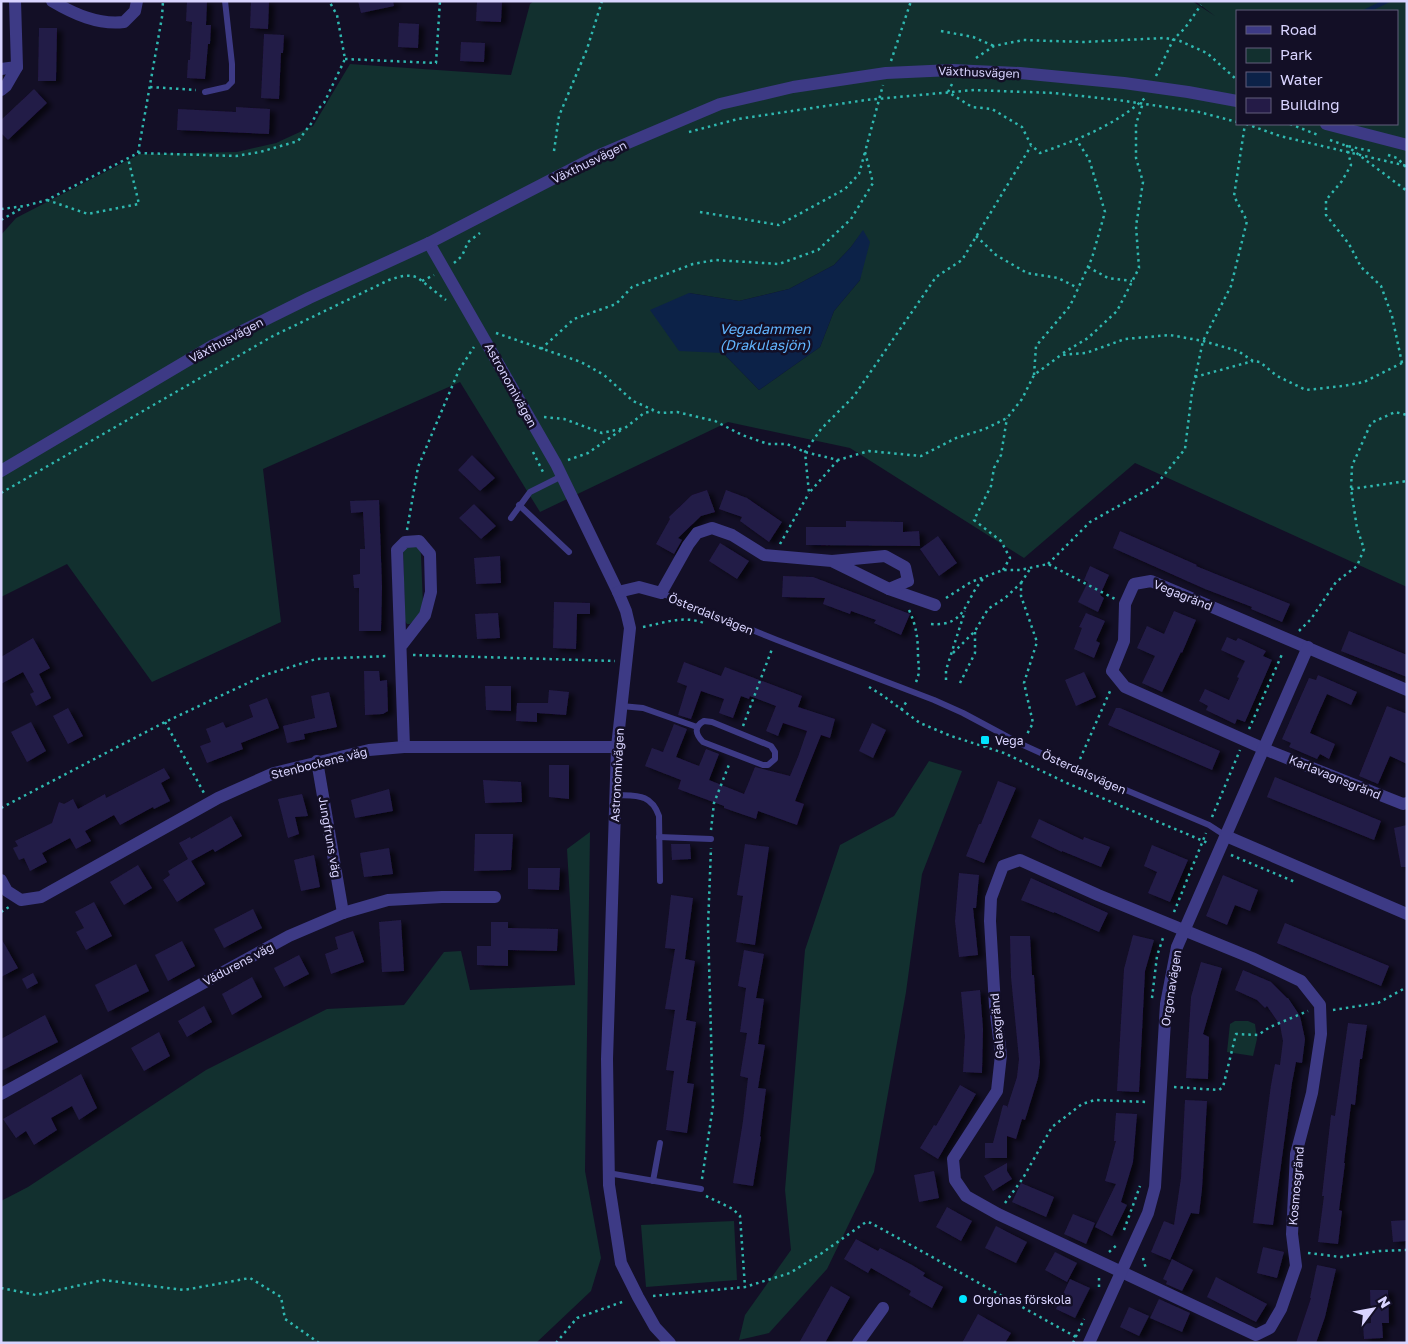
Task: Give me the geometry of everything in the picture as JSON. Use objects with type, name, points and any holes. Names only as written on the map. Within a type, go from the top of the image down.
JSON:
[{"type":"street","points":[[1,90],[6,86],[16,67],[15,1]]},
{"type":"street","points":[[52,1],[73,13],[109,24],[124,22],[135,11],[137,1]]},
{"type":"street","points":[[1,69],[16,67]]},
{"type":"street","name":"Växthusvägen","points":[[1,471],[212,346],[309,298],[429,244],[597,156],[720,104],[794,87],[916,70],[1020,73],[1151,87],[1236,101]]},
{"type":"street","points":[[1330,125],[1407,145]]},
{"type":"street","name":"Astronomivägen","points":[[429,244],[556,464],[618,592],[626,611],[630,628],[617,747],[607,1059],[608,1185],[621,1263],[655,1327],[670,1343]]},
{"type":"street","points":[[661,593],[692,539],[697,533],[712,528],[732,536],[764,555],[832,561],[885,556],[905,567],[908,581],[894,590]]},
{"type":"street","points":[[402,651],[425,615],[432,592],[430,554],[419,541],[405,542],[397,550],[404,747]]},
{"type":"street","points":[[832,561],[894,590],[936,605]]},
{"type":"street","name":"Vegagränd","points":[[1116,677],[1112,671],[1124,641],[1125,604],[1134,584],[1151,581],[1308,647]]},
{"type":"street","name":"Österdalsvägen","points":[[618,592],[639,587],[661,593]]},
{"type":"street","points":[[1308,647],[1407,690]]},
{"type":"street","name":"Orgonavägen","points":[[1089,1343],[1148,1213],[1155,1187],[1166,1004],[1177,947],[1308,647]]},
{"type":"street","points":[[1116,677],[1125,687],[1264,748]]},
{"type":"street","name":"Stenbockens väg","points":[[1,880],[7,891],[21,900],[41,897],[209,803],[274,773],[317,761],[369,750],[404,747],[617,747]]},
{"type":"street","name":"Karlavagnsgränd","points":[[1264,748],[1403,804],[1407,803]]},
{"type":"street","name":"Jungfruns väg","points":[[317,761],[343,913]]},
{"type":"street","name":"Österdalsvägen","points":[[1226,836],[1407,914]]},
{"type":"street","name":"Galaxgränd","points":[[1121,1270],[998,1214],[966,1196],[955,1180],[953,1159],[997,1091],[1001,1055],[995,1006],[990,921],[991,898],[1004,866],[1020,860],[1183,931]]},
{"type":"street","name":"Vädurens väg","points":[[1,1094],[289,936],[343,913],[388,900],[495,897]]},
{"type":"street","name":"Kosmosgränd","points":[[1121,1270],[1256,1335],[1270,1328],[1281,1309],[1296,1266],[1292,1234],[1296,1154],[1312,1093],[1321,1034],[1320,1005],[1301,981],[1252,958],[1183,931]]},
{"type":"street","points":[[858,1343],[883,1308]]},
{"type":"lane","points":[[205,92],[227,87],[232,82],[232,64],[225,1]]},
{"type":"lane","points":[[511,518],[530,492],[562,476]]},
{"type":"lane","points":[[519,505],[568,552]]},
{"type":"lane","name":"Österdalsvägen","points":[[661,593],[963,713],[1021,744],[1209,825],[1226,836]]},
{"type":"lane","points":[[621,706],[644,708],[697,727]]},
{"type":"lane","points":[[704,721],[712,722],[772,746],[776,752],[776,759],[768,765],[763,765],[732,754],[703,742],[697,734],[697,727],[704,721]]},
{"type":"lane","points":[[616,795],[640,796],[652,803],[659,816],[660,881]]},
{"type":"lane","points":[[659,837],[711,839]]},
{"type":"lane","points":[[653,1181],[660,1143]]},
{"type":"lane","points":[[608,1173],[700,1191]]},
{"type":"path","points":[[138,153],[163,1]]},
{"type":"path","points":[[1,209],[24,206],[46,200],[138,153],[236,156],[260,152],[298,141],[313,121],[318,109],[324,103],[345,59],[337,15],[328,1]]},
{"type":"path","points":[[345,59],[436,63],[440,1]]},
{"type":"path","points":[[554,150],[559,116],[587,49],[602,1]]},
{"type":"path","points":[[700,212],[779,225],[845,189],[859,174],[886,73],[912,1]]},
{"type":"path","points":[[948,92],[972,107],[992,109],[1022,127],[1031,145],[1040,153],[1093,132],[1141,104],[1173,40],[1185,28],[1201,5]]},
{"type":"path","points":[[942,31],[972,36],[994,46]]},
{"type":"path","points":[[948,92],[955,77],[962,70],[994,46],[1023,40],[1083,42],[1166,38],[1180,41],[1208,53],[1236,79]]},
{"type":"path","points":[[150,87],[205,92]]},
{"type":"path","points":[[683,134],[738,119],[880,98],[974,90],[1053,93],[1199,112],[1236,122]]},
{"type":"path","points":[[1034,375],[1088,338],[1117,311],[1139,268],[1136,226],[1143,182],[1136,158],[1136,124],[1141,104]]},
{"type":"path","points":[[936,605],[971,582],[1003,570],[1020,570],[1048,564],[1090,522],[1156,485],[1184,449],[1195,377],[1204,341],[1231,286],[1247,221],[1234,196],[1245,125]]},
{"type":"path","points":[[1248,125],[1280,136],[1348,152]]},
{"type":"path","points":[[405,542],[418,467],[459,370],[485,329],[589,366],[604,375],[633,401],[660,414],[677,412],[715,421],[742,435],[768,444],[787,444],[805,452],[838,460],[869,451],[921,456],[956,438],[985,430],[1007,418],[1022,399],[1034,375],[1036,346],[1070,306],[1088,267],[1105,212],[1089,159],[1076,139]]},
{"type":"path","points":[[809,493],[805,452],[821,429],[854,396],[936,277],[962,260],[1031,145]]},
{"type":"path","points":[[1402,363],[1392,316],[1381,286],[1361,267],[1349,244],[1326,215],[1326,200],[1342,181],[1352,165],[1347,146],[1407,191]]},
{"type":"path","points":[[541,349],[574,319],[616,304],[632,287],[693,264],[715,260],[779,264],[818,250],[851,219],[873,183],[866,152]]},
{"type":"path","points":[[1357,154],[1407,166]]},
{"type":"path","points":[[46,200],[88,214],[139,204],[128,158]]},
{"type":"path","points":[[1,220],[24,206]]},
{"type":"path","points":[[454,263],[462,256],[468,242],[484,230]]},
{"type":"path","points":[[976,236],[996,255],[1026,273],[1058,278],[1078,288]]},
{"type":"path","points":[[1088,267],[1108,278],[1132,281]]},
{"type":"path","points":[[1,493],[273,336],[389,280],[413,275],[438,293],[450,305]]},
{"type":"path","points":[[1061,355],[1086,353],[1125,339],[1170,335],[1204,341],[1238,351],[1253,361]]},
{"type":"path","points":[[474,346],[479,354]]},
{"type":"path","points":[[1195,377],[1253,361],[1260,362],[1277,376],[1306,390],[1364,382],[1402,363],[1407,364]]},
{"type":"path","points":[[556,464],[588,453],[644,413],[654,410]]},
{"type":"path","points":[[1292,640],[1311,619],[1336,582],[1357,566],[1364,549],[1351,489],[1352,466],[1371,423],[1395,412],[1407,415]]},
{"type":"path","points":[[528,415],[564,419],[602,433],[625,428]]},
{"type":"path","points":[[1003,570],[1010,558],[1001,541],[974,520],[991,486],[994,468],[1001,455],[1007,418]]},
{"type":"path","points":[[530,446],[548,482]]},
{"type":"path","points":[[773,556],[809,493],[838,460]]},
{"type":"path","points":[[1351,489],[1407,481]]},
{"type":"path","points":[[1048,564],[1125,604]]},
{"type":"path","points":[[953,653],[975,631],[988,609],[1005,598],[1022,582],[1031,568]]},
{"type":"path","points":[[946,680],[946,670],[953,653],[965,610],[974,588],[984,578]]},
{"type":"path","points":[[1021,744],[1033,722],[1024,683],[1037,642],[1022,596],[1022,582]]},
{"type":"path","points":[[894,590],[912,617],[919,639],[920,673],[901,710]]},
{"type":"path","points":[[931,624],[944,625],[955,619],[965,610]]},
{"type":"path","points":[[630,628],[681,618],[694,619],[711,625]]},
{"type":"path","points":[[960,683],[975,653],[975,631]]},
{"type":"path","points":[[740,734],[773,648]]},
{"type":"path","points":[[1,808],[165,722],[265,675],[316,658],[402,651],[626,661]]},
{"type":"path","points":[[1069,784],[1116,677]]},
{"type":"path","points":[[864,684],[882,694],[901,710],[920,722],[951,736],[1004,753],[1069,784],[1203,841],[1219,850],[1302,884]]},
{"type":"path","points":[[165,722],[209,803]]},
{"type":"path","points":[[986,748],[989,738]]},
{"type":"path","points":[[732,754],[714,803],[711,839],[708,926],[713,1106],[700,1191],[733,1209],[740,1216],[745,1287]]},
{"type":"path","points":[[1152,999],[1157,956],[1168,924],[1203,841]]},
{"type":"path","points":[[1174,1087],[1219,1090],[1223,1088],[1236,1034],[1258,1035],[1270,1027],[1309,1011],[1320,1012],[1378,1003],[1407,987]]},
{"type":"path","points":[[998,1214],[1023,1178],[1052,1127],[1082,1104],[1091,1101],[1147,1103],[1148,1095]]},
{"type":"path","points":[[1122,1236],[1141,1184]]},
{"type":"path","points":[[556,1343],[577,1318],[638,1297],[745,1287],[790,1273],[866,1222],[871,1223],[1076,1337]]},
{"type":"path","points":[[1095,1295],[1099,1286],[1099,1277],[1103,1263],[1108,1252],[1118,1246],[1119,1242]]},
{"type":"path","points":[[1294,1252],[1341,1257],[1407,1250]]},
{"type":"path","points":[[1,1288],[36,1295],[103,1280],[184,1290],[250,1278],[281,1297],[285,1319],[319,1343]]},
{"type":"path","points":[[1073,1343],[1087,1312]]},
{"type":"green space","points":[[534,1],[1192,1],[1215,16],[1195,1],[1407,1],[1407,587],[1135,463],[1024,558],[850,448],[728,422],[540,512],[460,382],[263,469],[281,622],[152,682],[67,564],[1,597],[1,235],[16,218],[140,154],[237,152],[276,143],[313,126],[350,64],[511,75],[530,4]],"holes":[[[863,231],[860,280],[834,311],[820,347],[759,390],[723,353],[689,293],[739,301],[789,289],[834,265]]]},
{"type":"green space","points":[[407,544],[420,548],[423,605],[422,612],[410,624],[407,624],[405,621],[403,547]]},
{"type":"green space","points":[[929,761],[962,771],[922,874],[906,992],[874,1172],[827,1269],[769,1333],[739,1340],[745,1315],[791,1250],[785,1190],[805,950],[840,845],[894,816]]},
{"type":"green space","points":[[590,832],[585,1171],[601,1258],[591,1291],[536,1343],[1,1343],[1,1201],[28,1187],[206,1070],[327,1009],[404,1005],[444,952],[461,951],[470,990],[575,985],[567,849]]},
{"type":"green space","points":[[1235,1021],[1248,1021],[1255,1024],[1257,1039],[1253,1056],[1227,1052],[1230,1024]]},
{"type":"green space","points":[[734,1221],[737,1280],[646,1287],[641,1225]]},
{"type":"water","name":"Vegadammen (Drakulasjön)","points":[[863,230],[870,242],[860,280],[834,311],[820,347],[759,390],[723,353],[679,351],[650,310],[689,293],[739,301],[789,289],[834,265],[851,247]]},
{"type":"building","points":[[187,1],[207,1],[206,25],[211,25],[205,79],[187,78],[192,22],[186,21]]},
{"type":"building","points":[[251,1],[269,1],[268,29],[250,28]]},
{"type":"building","points":[[358,1],[393,1],[394,6],[361,13]]},
{"type":"building","points":[[477,1],[502,1],[501,22],[476,21]]},
{"type":"building","points":[[399,23],[419,24],[418,48],[398,47]]},
{"type":"building","points":[[39,28],[57,28],[56,81],[38,81]]},
{"type":"building","points":[[264,34],[284,35],[283,53],[281,53],[279,99],[261,98]]},
{"type":"building","points":[[461,42],[485,43],[484,62],[460,61]]},
{"type":"building","points":[[34,89],[47,103],[8,140],[1,133],[1,120]]},
{"type":"building","points":[[236,107],[270,109],[269,134],[177,130],[178,109],[236,112]]},
{"type":"building","points":[[472,455],[495,478],[480,491],[458,470]]},
{"type":"building","points":[[707,490],[715,512],[701,516],[678,538],[682,540],[674,554],[656,544],[670,519],[669,517],[692,495]]},
{"type":"building","points":[[726,490],[747,498],[782,522],[769,542],[740,521],[742,517],[719,509]]},
{"type":"building","points":[[379,500],[382,587],[381,631],[359,631],[359,588],[354,588],[353,575],[360,574],[360,549],[365,549],[363,512],[351,513],[350,501]]},
{"type":"building","points":[[474,504],[496,526],[481,539],[459,518]]},
{"type":"building","points":[[846,521],[903,522],[903,532],[919,531],[920,546],[806,545],[806,527],[846,527]]},
{"type":"building","points":[[1120,531],[1196,566],[1290,604],[1282,622],[1251,609],[1252,607],[1205,589],[1113,548]]},
{"type":"building","points":[[938,536],[957,563],[939,576],[920,549]]},
{"type":"building","points":[[720,543],[749,561],[737,579],[709,561]]},
{"type":"building","points":[[500,556],[501,583],[476,584],[474,558]]},
{"type":"building","points":[[1090,566],[1109,575],[1100,595],[1104,598],[1098,612],[1078,602],[1088,582],[1084,580]]},
{"type":"building","points":[[783,576],[813,577],[910,614],[901,635],[874,623],[876,620],[851,611],[850,614],[823,604],[825,598],[782,597]]},
{"type":"building","points":[[554,602],[590,603],[590,614],[577,614],[576,649],[553,648]]},
{"type":"building","points":[[1174,611],[1196,620],[1162,692],[1142,683],[1155,656],[1137,648],[1147,626],[1164,634]]},
{"type":"building","points":[[498,613],[500,638],[477,639],[475,614]]},
{"type":"building","points":[[1086,613],[1105,621],[1096,641],[1100,643],[1094,658],[1074,649],[1082,628],[1079,627]]},
{"type":"building","points":[[1349,631],[1407,655],[1407,677],[1341,651]]},
{"type":"building","points":[[1227,637],[1236,641],[1238,638],[1266,651],[1263,656],[1272,660],[1245,722],[1237,719],[1235,724],[1206,710],[1208,706],[1199,701],[1205,689],[1229,700],[1239,678],[1237,677],[1245,661],[1221,650]]},
{"type":"building","points":[[33,638],[50,668],[39,674],[51,698],[36,706],[30,694],[34,692],[23,672],[1,684],[1,657]]},
{"type":"building","points":[[684,662],[721,676],[725,667],[773,685],[802,696],[798,707],[835,719],[830,738],[821,735],[795,801],[804,804],[797,825],[758,811],[756,819],[724,808],[724,806],[678,789],[681,780],[645,766],[652,748],[663,752],[674,724],[687,729],[676,757],[699,766],[706,749],[719,754],[709,780],[744,794],[755,767],[790,776],[798,757],[807,731],[783,723],[778,736],[766,731],[776,706],[750,696],[749,699],[741,696],[733,718],[719,713],[724,699],[701,691],[691,719],[678,715],[687,686],[677,682]]},
{"type":"building","points":[[364,671],[379,671],[380,681],[387,680],[388,711],[383,714],[365,715]]},
{"type":"building","points":[[1084,672],[1096,697],[1076,706],[1065,680]]},
{"type":"building","points":[[1318,675],[1357,692],[1351,705],[1327,694],[1310,733],[1335,744],[1329,759],[1320,754],[1317,759],[1289,747],[1291,743],[1282,739],[1309,678],[1316,680]]},
{"type":"building","points":[[485,686],[511,686],[511,711],[486,710]]},
{"type":"building","points":[[549,690],[569,692],[566,715],[537,713],[537,722],[516,721],[517,703],[548,703]]},
{"type":"building","points":[[329,692],[337,727],[304,734],[305,739],[287,743],[283,726],[315,718],[311,696]]},
{"type":"building","points":[[267,698],[279,728],[241,743],[243,749],[207,763],[200,746],[211,742],[206,729],[223,722],[226,728],[253,717],[249,705]]},
{"type":"building","points":[[1387,706],[1407,714],[1407,764],[1390,756],[1378,784],[1359,776]]},
{"type":"building","points":[[68,708],[83,736],[68,744],[53,716]]},
{"type":"building","points":[[1116,708],[1120,708],[1220,751],[1212,770],[1108,725]]},
{"type":"building","points":[[31,722],[46,751],[27,762],[11,732]]},
{"type":"building","points":[[872,723],[886,730],[873,758],[859,751]]},
{"type":"building","points":[[549,765],[569,765],[569,799],[549,797]]},
{"type":"building","points":[[164,768],[170,778],[161,783],[170,801],[154,809],[153,807],[120,825],[114,815],[85,831],[91,841],[76,849],[70,838],[42,853],[47,862],[30,871],[24,858],[19,860],[13,848],[18,846],[15,841],[52,823],[59,802],[64,804],[73,799],[78,809],[105,794],[106,798]]},
{"type":"building","points":[[1275,777],[1381,821],[1374,840],[1267,797]]},
{"type":"building","points":[[483,780],[521,782],[522,802],[485,803]]},
{"type":"building","points":[[998,781],[1016,788],[984,863],[966,856]]},
{"type":"building","points":[[389,789],[393,811],[355,818],[351,800]]},
{"type":"building","points":[[302,794],[308,816],[295,817],[299,834],[288,838],[278,799]]},
{"type":"building","points":[[231,816],[242,836],[215,852],[213,849],[191,861],[205,884],[177,902],[163,880],[170,875],[168,871],[188,859],[179,843],[190,837],[191,839]]},
{"type":"building","points":[[1039,819],[1083,840],[1084,837],[1110,847],[1101,867],[1062,852],[1031,837]]},
{"type":"building","points":[[1407,825],[1407,867],[1401,867],[1394,828]]},
{"type":"building","points":[[475,834],[513,834],[511,870],[474,871]]},
{"type":"building","points":[[671,844],[690,844],[691,859],[672,860]]},
{"type":"building","points":[[745,844],[769,847],[755,945],[736,942],[743,896],[737,895]]},
{"type":"building","points":[[1152,845],[1188,860],[1170,902],[1148,893],[1157,872],[1144,866]]},
{"type":"building","points":[[389,848],[393,874],[364,877],[360,853]]},
{"type":"building","points":[[314,855],[320,887],[301,891],[294,860]]},
{"type":"building","points":[[138,865],[152,888],[124,905],[110,882]]},
{"type":"building","points":[[528,868],[560,868],[559,890],[528,889]]},
{"type":"building","points":[[959,873],[979,875],[976,908],[973,908],[978,955],[959,957],[955,921]]},
{"type":"building","points":[[1223,875],[1258,890],[1250,911],[1235,905],[1227,925],[1206,916]]},
{"type":"building","points":[[1031,878],[1108,913],[1099,932],[1021,900]]},
{"type":"building","points":[[671,895],[693,898],[685,959],[695,961],[686,1020],[696,1022],[687,1083],[694,1084],[687,1133],[666,1130],[674,1071],[666,1070],[675,1010],[665,1009],[675,949],[665,948]]},
{"type":"building","points":[[94,902],[112,936],[86,950],[76,932],[84,928],[75,912]]},
{"type":"building","points":[[253,909],[262,928],[224,948],[214,929]]},
{"type":"building","points":[[401,920],[404,971],[382,972],[379,922]]},
{"type":"building","points":[[491,922],[508,922],[508,928],[558,929],[557,951],[508,950],[508,966],[477,965],[477,946],[491,946]]},
{"type":"building","points":[[1285,923],[1389,966],[1381,986],[1277,943]]},
{"type":"building","points":[[353,931],[364,962],[331,974],[325,954],[338,949],[335,937]]},
{"type":"building","points":[[1133,935],[1154,940],[1145,971],[1139,1092],[1117,1091],[1124,969]]},
{"type":"building","points":[[1010,936],[1030,936],[1040,1062],[1038,1078],[1025,1120],[1022,1119],[1016,1139],[1007,1136],[1007,1158],[985,1158],[985,1143],[993,1143],[1003,1105],[1007,1106],[1007,1108],[1017,1077],[1019,1059],[1011,977]]},
{"type":"building","points":[[1,938],[18,968],[1,977]]},
{"type":"building","points":[[182,941],[195,966],[168,981],[155,955]]},
{"type":"building","points":[[744,950],[764,954],[756,998],[764,999],[758,1044],[765,1045],[758,1088],[766,1089],[753,1186],[733,1183],[748,1078],[740,1076],[747,1033],[740,1032],[746,988],[738,986]]},
{"type":"building","points":[[299,955],[309,974],[284,987],[274,968]]},
{"type":"building","points":[[1201,962],[1222,968],[1203,1034],[1209,1037],[1208,1079],[1186,1078],[1191,997]]},
{"type":"building","points":[[136,964],[149,991],[108,1012],[95,985]]},
{"type":"building","points":[[1243,970],[1271,982],[1288,998],[1300,1016],[1305,1039],[1302,1063],[1296,1062],[1292,1083],[1273,1225],[1253,1223],[1271,1085],[1275,1064],[1280,1065],[1283,1041],[1280,1025],[1267,1006],[1265,1008],[1257,1000],[1235,990]]},
{"type":"building","points":[[33,973],[38,983],[27,989],[22,979]]},
{"type":"building","points":[[252,977],[262,997],[232,1015],[222,994]]},
{"type":"building","points":[[980,990],[983,1029],[982,1073],[963,1072],[965,1036],[961,992]]},
{"type":"building","points":[[204,1006],[212,1022],[187,1037],[178,1021]]},
{"type":"building","points":[[45,1015],[58,1042],[1,1071],[1,1039]]},
{"type":"building","points":[[1348,1023],[1367,1025],[1362,1059],[1360,1059],[1355,1105],[1351,1104],[1339,1210],[1342,1211],[1338,1244],[1318,1242],[1331,1115],[1335,1116]]},
{"type":"building","points":[[159,1032],[170,1056],[144,1071],[131,1048]]},
{"type":"building","points":[[81,1074],[97,1108],[79,1120],[72,1106],[51,1118],[57,1130],[34,1145],[26,1131],[16,1138],[3,1119]]},
{"type":"building","points":[[960,1085],[976,1094],[938,1159],[920,1148],[934,1125],[936,1126]]},
{"type":"building","points":[[1185,1100],[1207,1101],[1202,1189],[1199,1214],[1191,1213],[1170,1260],[1151,1252],[1164,1221],[1174,1225],[1181,1178]]},
{"type":"building","points":[[1116,1113],[1137,1114],[1133,1162],[1121,1202],[1127,1205],[1112,1236],[1095,1227],[1116,1184],[1105,1181],[1116,1141],[1114,1141]]},
{"type":"building","points":[[1007,1163],[1007,1171],[1012,1179],[993,1191],[984,1176]]},
{"type":"building","points":[[934,1171],[939,1198],[919,1202],[914,1175]]},
{"type":"building","points":[[1021,1183],[1054,1197],[1046,1217],[1012,1202]]},
{"type":"building","points":[[947,1207],[972,1221],[961,1241],[936,1227]]},
{"type":"building","points":[[1073,1214],[1095,1223],[1086,1244],[1064,1234]]},
{"type":"building","points":[[1407,1220],[1407,1241],[1393,1242],[1391,1221]]},
{"type":"building","points":[[996,1226],[1027,1242],[1016,1263],[985,1248]]},
{"type":"building","points":[[856,1239],[878,1251],[880,1248],[912,1265],[925,1273],[923,1276],[943,1287],[932,1308],[909,1295],[911,1291],[871,1268],[868,1273],[844,1259]]},
{"type":"building","points":[[1263,1247],[1284,1252],[1277,1278],[1257,1273]]},
{"type":"building","points":[[1055,1252],[1077,1263],[1067,1282],[1045,1270]]},
{"type":"building","points":[[1172,1259],[1193,1270],[1182,1291],[1166,1284],[1167,1281],[1163,1279]]},
{"type":"building","points":[[1317,1265],[1336,1269],[1325,1317],[1316,1343],[1296,1343],[1311,1298]]},
{"type":"building","points":[[1216,1277],[1267,1304],[1256,1322],[1207,1297]]},
{"type":"building","points":[[1070,1279],[1090,1288],[1075,1318],[1056,1309]]},
{"type":"building","points":[[831,1286],[850,1297],[825,1343],[799,1343]]},
{"type":"building","points":[[1370,1290],[1388,1290],[1389,1323],[1382,1323],[1383,1338],[1364,1339],[1363,1324],[1371,1323]]},
{"type":"building","points":[[1159,1299],[1190,1313],[1182,1332],[1150,1318]]},
{"type":"building","points":[[1129,1307],[1149,1316],[1139,1336],[1120,1327]]},
{"type":"building","points":[[978,1314],[1011,1333],[1005,1343],[962,1343]]},
{"type":"waterway","points":[[1368,10],[1387,1]]},
{"type":"place","name":"Vega","points":[[985,740]]},
{"type":"place","name":"Orgonas förskola","points":[[963,1299]]}]
